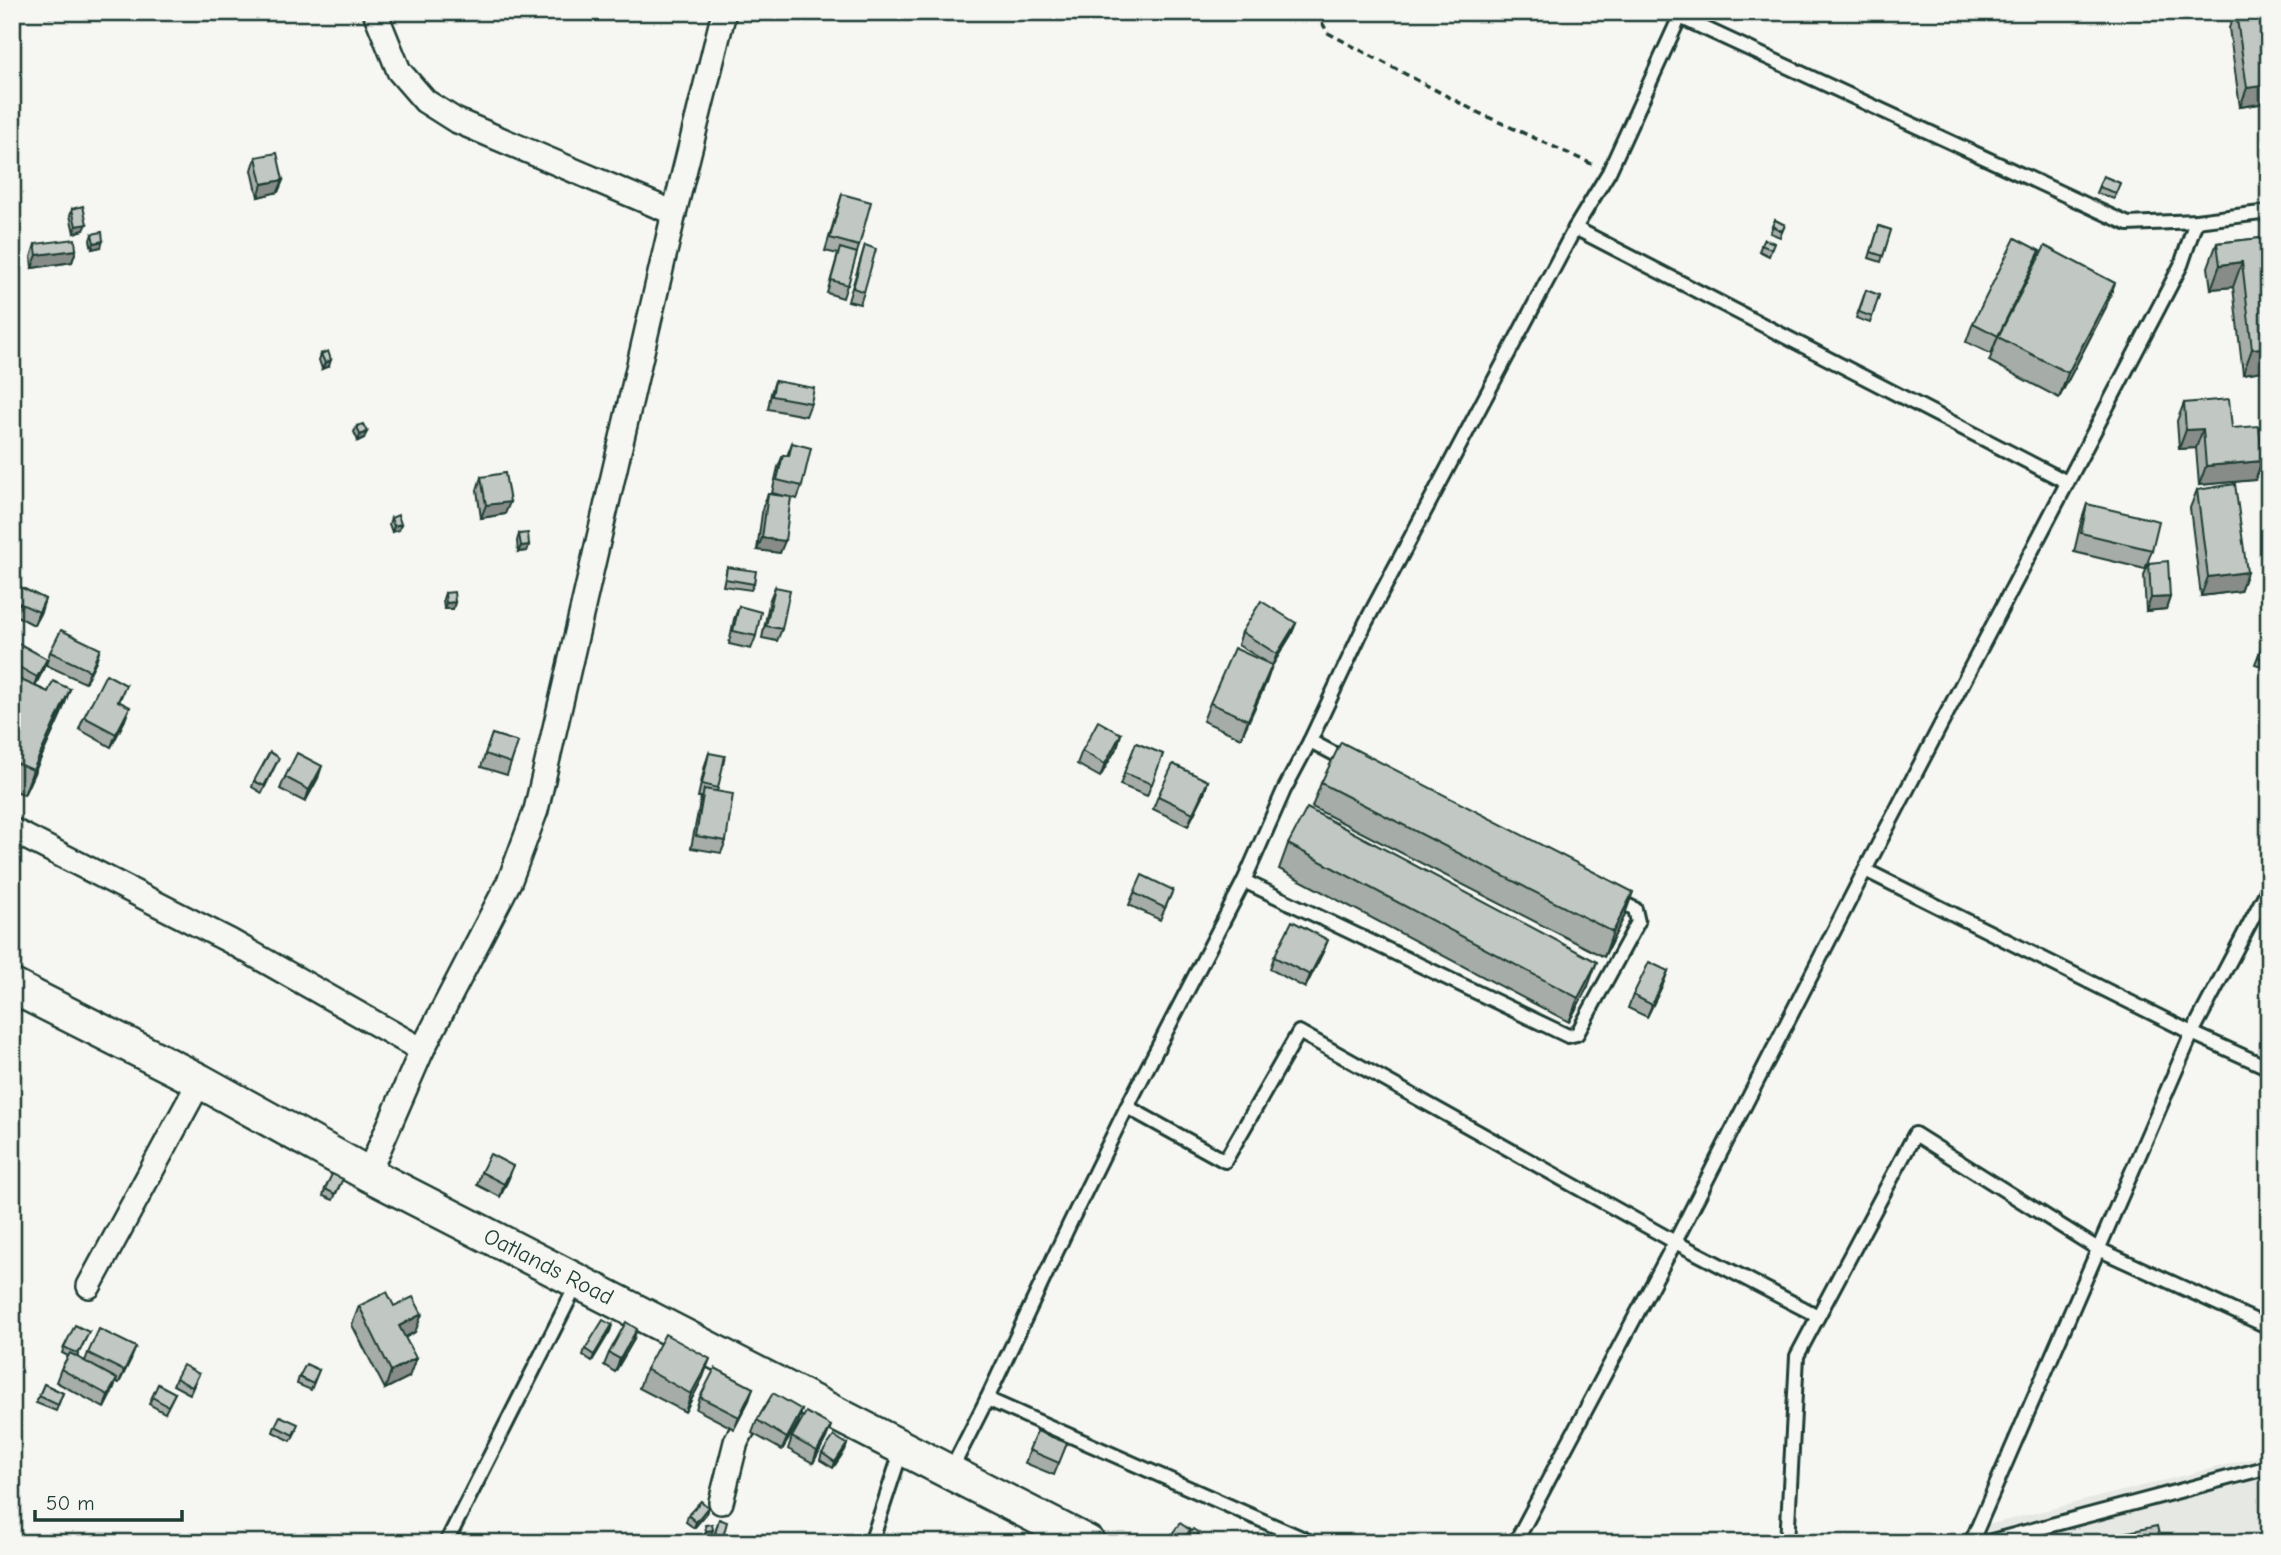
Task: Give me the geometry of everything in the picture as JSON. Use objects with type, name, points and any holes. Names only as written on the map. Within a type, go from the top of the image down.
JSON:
[{"type":"street","points":[[375,12],[399,71],[425,101],[455,120],[674,213]]},
{"type":"street","points":[[368,1174],[422,1050],[509,880],[536,810],[674,213],[724,12]]},
{"type":"street","points":[[12,830],[230,941],[422,1050]]},
{"type":"street","name":"Oatlands Road","points":[[12,986],[200,1082],[368,1174],[1088,1543]]},
{"type":"street","points":[[89,1286],[200,1082]]},
{"type":"street","points":[[720,1503],[736,1442],[769,1381]]},
{"type":"lane","points":[[949,1473],[988,1399],[1127,1107],[1244,881],[1284,790],[1366,622],[1575,228],[1609,172],[1681,15],[2128,223],[2196,221],[2269,212]]},
{"type":"lane","points":[[1515,1543],[1675,1242],[1865,870],[2181,265],[2196,221]]},
{"type":"lane","points":[[1575,228],[2067,482]]},
{"type":"lane","points":[[1310,741],[1358,766]]},
{"type":"lane","points":[[1865,870],[2192,1033],[2269,1068]]},
{"type":"lane","points":[[1244,881],[1568,1036],[1577,1034],[1638,922],[1636,909],[1599,891]]},
{"type":"lane","points":[[1971,1543],[2192,1033],[2269,887]]},
{"type":"lane","points":[[1127,1107],[1225,1161],[1299,1032],[1675,1242],[1818,1316]]},
{"type":"lane","points":[[1787,1543],[1797,1356],[1915,1134],[2098,1250],[2269,1327]]},
{"type":"lane","points":[[446,1543],[579,1282]]},
{"type":"lane","points":[[988,1399],[1313,1543]]},
{"type":"lane","points":[[872,1543],[902,1449]]},
{"type":"lane","points":[[1984,1543],[2269,1467]]},
{"type":"path","points":[[1316,12],[1328,33],[1477,112],[1609,172]]},
{"type":"shaded area","points":[[2269,1454],[2269,1543],[1944,1543],[1944,1536]]},
{"type":"building","points":[[2236,12],[2261,12],[2269,64],[2269,85],[2247,88]]},
{"type":"building","points":[[277,153],[283,180],[262,184],[256,157]]},
{"type":"building","points":[[2103,176],[2120,183],[2116,193],[2099,187]]},
{"type":"building","points":[[842,194],[871,202],[859,246],[830,238]]},
{"type":"building","points":[[83,206],[87,224],[76,226],[72,209]]},
{"type":"building","points":[[1775,220],[1785,225],[1782,231],[1772,226]]},
{"type":"building","points":[[1879,226],[1891,230],[1883,256],[1871,252]]},
{"type":"building","points":[[102,232],[103,241],[94,243],[92,234]]},
{"type":"building","points":[[2269,237],[2269,347],[2252,349],[2242,262],[2220,265],[2217,243]]},
{"type":"building","points":[[2015,238],[2040,251],[1998,336],[1973,323]]},
{"type":"building","points":[[75,239],[76,250],[37,255],[35,244]]},
{"type":"building","points":[[1764,239],[1774,243],[1771,249],[1761,245]]},
{"type":"building","points":[[865,245],[876,249],[864,292],[853,288]]},
{"type":"building","points":[[2045,246],[2115,283],[2068,373],[1998,337]]},
{"type":"building","points":[[840,248],[857,253],[848,285],[831,280]]},
{"type":"building","points":[[1866,290],[1879,295],[1872,317],[1859,312]]},
{"type":"building","points":[[328,351],[331,360],[325,363],[321,354]]},
{"type":"building","points":[[775,381],[814,388],[811,403],[772,396]]},
{"type":"building","points":[[2229,399],[2232,428],[2259,426],[2262,461],[2206,466],[2203,429],[2186,430],[2184,403]]},
{"type":"building","points":[[363,424],[367,432],[360,435],[357,426]]},
{"type":"building","points":[[792,443],[811,448],[802,486],[777,480],[783,455],[789,456]]},
{"type":"building","points":[[505,473],[510,502],[486,505],[481,477]]},
{"type":"building","points":[[2235,484],[2247,572],[2208,577],[2197,490]]},
{"type":"building","points":[[768,494],[791,497],[785,541],[762,538]]},
{"type":"building","points":[[2087,504],[2159,521],[2152,550],[2081,533]]},
{"type":"building","points":[[398,515],[401,524],[394,526],[391,518]]},
{"type":"building","points":[[528,533],[529,545],[521,546],[519,534]]},
{"type":"building","points":[[2168,561],[2170,597],[2151,598],[2149,563]]},
{"type":"building","points":[[727,567],[756,571],[754,584],[725,579]]},
{"type":"building","points":[[12,583],[45,599],[39,612],[19,603],[12,617]]},
{"type":"building","points":[[775,587],[790,590],[782,629],[766,626]]},
{"type":"building","points":[[454,592],[455,602],[446,603],[445,593]]},
{"type":"building","points":[[1261,601],[1296,623],[1277,654],[1242,632]]},
{"type":"building","points":[[739,606],[761,612],[756,636],[733,631]]},
{"type":"building","points":[[12,627],[18,630],[12,642]]},
{"type":"building","points":[[61,630],[100,649],[90,671],[50,652]]},
{"type":"building","points":[[2269,631],[2269,662],[2258,657]]},
{"type":"building","points":[[18,643],[47,659],[37,677],[12,663],[12,653]]},
{"type":"building","points":[[1234,648],[1272,665],[1248,720],[1210,703]]},
{"type":"building","points":[[106,674],[126,685],[118,701],[130,707],[116,734],[84,717]]},
{"type":"building","points":[[12,676],[48,692],[53,681],[70,689],[33,770],[12,761]]},
{"type":"building","points":[[1098,721],[1121,734],[1105,764],[1082,751]]},
{"type":"building","points":[[492,734],[518,742],[511,763],[485,754]]},
{"type":"building","points":[[1341,742],[1633,892],[1613,932],[1321,783]]},
{"type":"building","points":[[1136,743],[1163,754],[1152,784],[1124,773]]},
{"type":"building","points":[[270,752],[279,758],[264,786],[254,781]]},
{"type":"building","points":[[297,753],[322,766],[309,790],[285,777]]},
{"type":"building","points":[[709,753],[725,756],[718,788],[702,784]]},
{"type":"building","points":[[1173,764],[1208,781],[1193,813],[1158,796]]},
{"type":"building","points":[[704,789],[733,794],[726,841],[696,836]]},
{"type":"building","points":[[1307,808],[1597,962],[1578,998],[1288,844]]},
{"type":"building","points":[[1142,875],[1173,890],[1165,908],[1134,893]]},
{"type":"building","points":[[1292,921],[1328,940],[1310,975],[1274,957]]},
{"type":"building","points":[[1649,962],[1668,971],[1652,1005],[1633,995]]},
{"type":"building","points":[[490,1154],[513,1166],[504,1184],[481,1172]]},
{"type":"building","points":[[332,1174],[343,1179],[335,1194],[325,1189]]},
{"type":"building","points":[[387,1292],[394,1306],[413,1297],[422,1314],[399,1326],[416,1358],[391,1371],[359,1306]]},
{"type":"building","points":[[603,1320],[612,1325],[594,1355],[585,1349]]},
{"type":"building","points":[[626,1322],[637,1329],[620,1359],[609,1353]]},
{"type":"building","points":[[75,1325],[89,1332],[78,1354],[64,1347]]},
{"type":"building","points":[[99,1329],[136,1347],[124,1371],[88,1353]]},
{"type":"building","points":[[665,1334],[710,1359],[691,1394],[646,1369]]},
{"type":"building","points":[[70,1353],[117,1379],[108,1395],[61,1369]]},
{"type":"building","points":[[306,1364],[319,1370],[313,1384],[299,1377]]},
{"type":"building","points":[[183,1365],[199,1374],[192,1387],[176,1378]]},
{"type":"building","points":[[715,1368],[753,1388],[739,1417],[700,1397]]},
{"type":"building","points":[[44,1384],[63,1393],[58,1405],[39,1396]]},
{"type":"building","points":[[158,1384],[175,1393],[168,1406],[152,1397]]},
{"type":"building","points":[[773,1393],[802,1410],[787,1438],[757,1420]]},
{"type":"building","points":[[806,1412],[831,1426],[817,1451],[792,1437]]},
{"type":"building","points":[[280,1416],[298,1424],[293,1435],[275,1426]]},
{"type":"building","points":[[1037,1431],[1067,1443],[1059,1463],[1029,1450]]},
{"type":"building","points":[[834,1436],[847,1444],[835,1462],[822,1453]]},
{"type":"building","points":[[701,1501],[708,1507],[696,1522],[688,1515]]},
{"type":"building","points":[[719,1519],[727,1522],[723,1537],[715,1534]]},
{"type":"building","points":[[1180,1523],[1190,1530],[1181,1543],[1177,1543],[1169,1538]]},
{"type":"building","points":[[712,1524],[713,1530],[706,1531],[705,1525]]},
{"type":"building","points":[[2157,1526],[2161,1543],[2110,1543],[2109,1536]]},
{"type":"building","points":[[1193,1529],[1199,1533],[1192,1543],[1186,1538]]},
{"type":"building","points":[[2039,1540],[2056,1540],[2056,1543],[2039,1543]]}]
